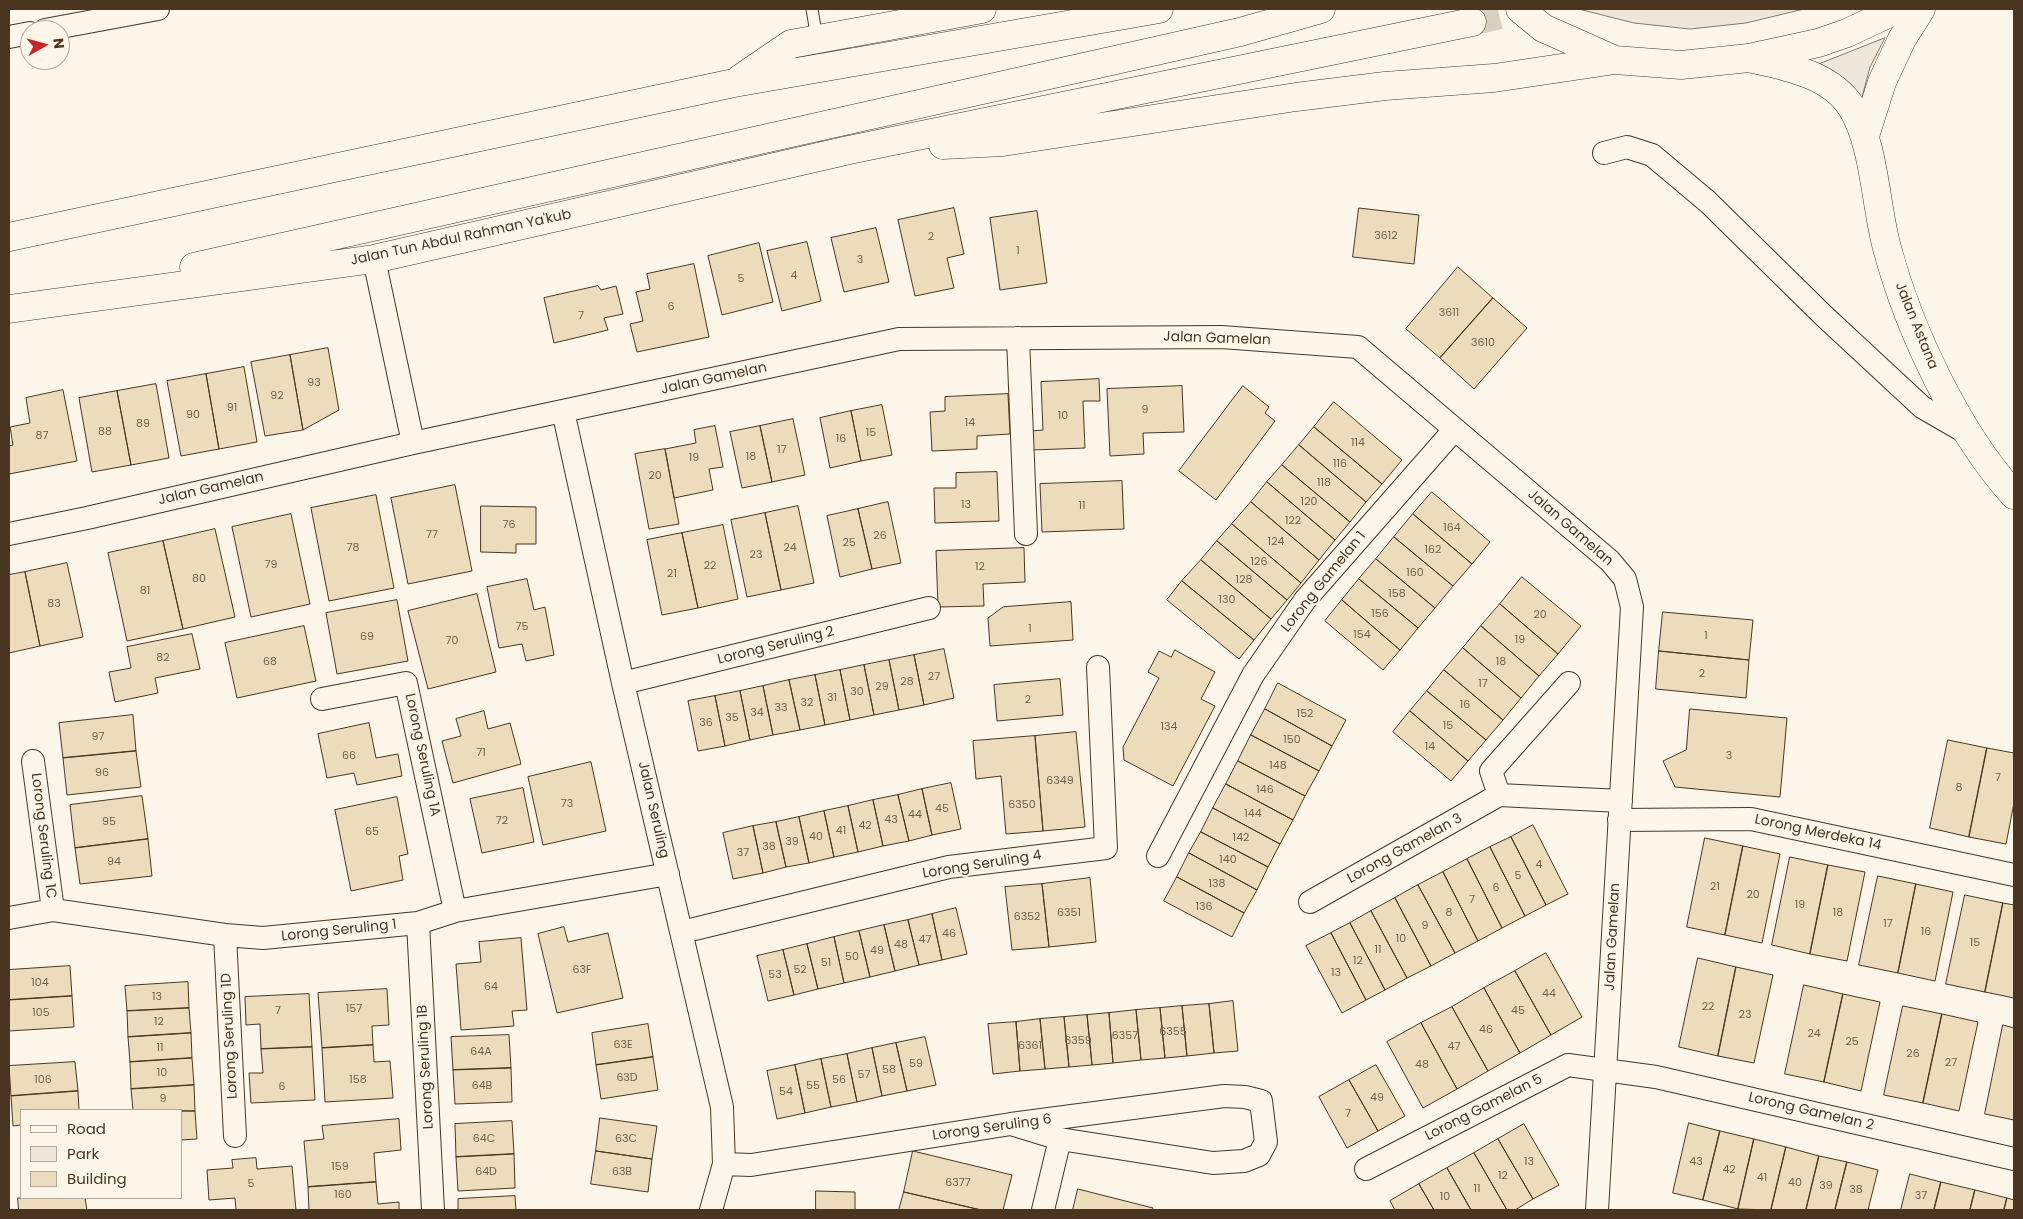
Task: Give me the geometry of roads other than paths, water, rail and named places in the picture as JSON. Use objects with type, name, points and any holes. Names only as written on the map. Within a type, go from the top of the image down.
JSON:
[{"type":"main road","points":[[734,83],[791,44],[929,14],[982,9]]},
{"type":"main road","points":[[9,237],[734,83],[1159,9]]},
{"type":"main road","points":[[9,309],[1230,34],[1321,9]]},
{"type":"main road","points":[[1520,9],[1543,28],[1615,60]]},
{"type":"main road","points":[[849,150],[1002,142],[1296,97],[1386,86],[1494,78],[1615,60],[1681,65],[1749,58],[1818,43],[1847,33],[1898,9]]},
{"type":"main road","points":[[1866,136],[1882,82],[1902,39],[1921,9]]},
{"type":"main road","points":[[849,150],[1472,22]]},
{"type":"main road","points":[[1749,58],[1788,67],[1833,88],[1852,108],[1866,136]]},
{"type":"main road","name":"Jalan Astana","points":[[1866,136],[1887,247],[1918,335],[1966,433],[1994,473],[2014,495]]},
{"type":"main road","name":"Jalan Tun Abdul Rahman Ya'kub","points":[[9,309],[374,259],[849,150]]},
{"type":"street","points":[[71,17],[158,9]]},
{"type":"street","points":[[1604,153],[1627,148],[1652,155],[1708,202],[1824,316],[1922,407],[1966,433]]},
{"type":"street","points":[[374,259],[413,443]]},
{"type":"street","name":"Jalan Gamelan","points":[[9,534],[87,518],[413,443],[899,339],[1221,337],[1358,347],[1610,561],[1625,579],[1632,608],[1606,1070],[1596,1210]]},
{"type":"street","points":[[1018,338],[1026,534]]},
{"type":"street","name":"Jalan Seruling","points":[[563,411],[623,683],[722,1107],[724,1164],[711,1210]]},
{"type":"street","name":"Lorong Gamelan 1","points":[[1158,856],[1253,675],[1305,600],[1455,429]]},
{"type":"street","name":"Lorong Seruling 2","points":[[623,683],[929,608]]},
{"type":"street","name":"Lorong Seruling 4","points":[[682,932],[949,868],[1106,848],[1098,667]]},
{"type":"street","name":"Lorong Seruling 1A","points":[[322,699],[406,683],[456,912]]},
{"type":"street","points":[[1569,683],[1491,771],[1499,795],[1620,810]]},
{"type":"street","name":"Lorong Seruling 1C","points":[[33,761],[53,910]]},
{"type":"street","name":"Lorong Gamelan 3","points":[[1310,902],[1499,795]]},
{"type":"street","name":"Lorong Merdeka 14","points":[[1620,810],[1751,819],[2014,875]]},
{"type":"street","name":"Lorong Seruling 1","points":[[9,918],[53,910],[225,935],[264,938],[418,923],[456,912],[668,874]]},
{"type":"street","name":"Lorong Seruling 1B","points":[[418,923],[433,1210]]},
{"type":"street","name":"Lorong Seruling 1D","points":[[225,935],[235,1136]]},
{"type":"street","name":"Lorong Gamelan 5","points":[[1366,1169],[1568,1065],[1606,1070]]},
{"type":"street","name":"Lorong Gamelan 2","points":[[1606,1070],[1656,1077],[2014,1159]]},
{"type":"street","name":"Lorong Seruling 6","points":[[724,1164],[751,1165],[1011,1124],[1224,1096],[1245,1097],[1261,1101],[1266,1142],[1259,1155],[1244,1161],[1213,1163],[1060,1139]]},
{"type":"street","points":[[1011,1124],[1060,1139],[1043,1210]]},
{"type":"lane","points":[[812,9],[817,39]]},
{"type":"tunnel","points":[[1472,22],[1523,9]]}]
